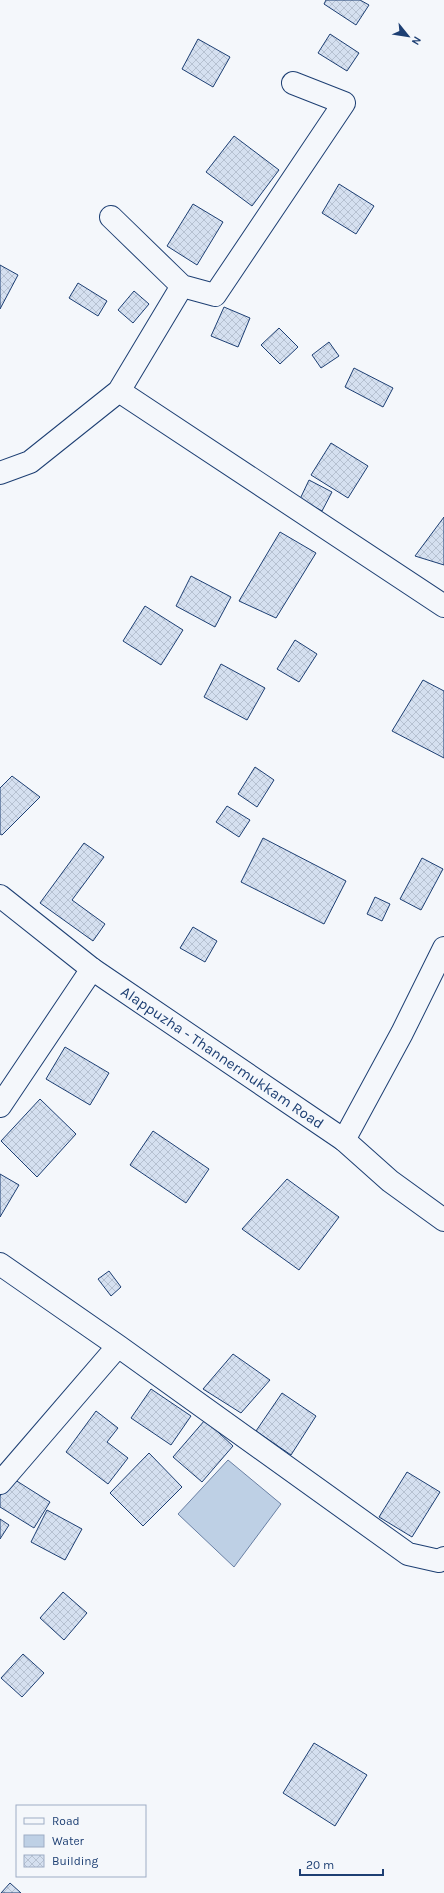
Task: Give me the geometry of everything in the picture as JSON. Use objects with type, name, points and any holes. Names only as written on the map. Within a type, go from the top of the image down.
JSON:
[{"type":"street","points":[[111,217],[182,286],[214,295],[344,103],[293,83]]},
{"type":"street","points":[[0,473],[30,462],[119,391],[182,286]]},
{"type":"street","points":[[119,391],[444,606]]},
{"type":"street","name":"Alappuzha - Thannermukkam Road","points":[[0,896],[92,969],[344,1140],[390,1181],[444,1220]]},
{"type":"street","points":[[344,1140],[402,1033],[444,948]]},
{"type":"street","points":[[0,1106],[92,969]]},
{"type":"street","points":[[0,1264],[118,1346],[408,1554],[439,1561],[444,1558]]},
{"type":"street","points":[[0,1483],[118,1346]]},
{"type":"water","points":[[228,1460],[281,1504],[234,1567],[178,1514]]},
{"type":"building","points":[[326,0],[360,0],[369,5],[356,25],[324,4]]},
{"type":"building","points":[[330,34],[359,53],[347,71],[318,53]]},
{"type":"building","points":[[198,39],[230,57],[213,87],[182,69]]},
{"type":"building","points":[[234,136],[279,170],[252,206],[206,172]]},
{"type":"building","points":[[339,184],[374,206],[356,234],[322,213]]},
{"type":"building","points":[[193,204],[223,222],[197,265],[167,246]]},
{"type":"building","points":[[0,265],[18,275],[0,309]]},
{"type":"building","points":[[78,283],[107,301],[98,316],[69,298]]},
{"type":"building","points":[[134,291],[149,304],[133,323],[118,310]]},
{"type":"building","points":[[224,307],[250,318],[238,347],[211,336]]},
{"type":"building","points":[[279,328],[298,347],[280,364],[261,345]]},
{"type":"building","points":[[329,342],[339,356],[321,368],[312,355]]},
{"type":"building","points":[[354,368],[393,388],[383,407],[345,387]]},
{"type":"building","points":[[331,443],[368,466],[348,498],[311,475]]},
{"type":"building","points":[[309,480],[332,492],[322,511],[300,499]]},
{"type":"building","points":[[444,517],[444,565],[415,556]]},
{"type":"building","points":[[280,532],[316,553],[276,618],[239,601]]},
{"type":"building","points":[[191,576],[231,597],[215,627],[176,606]]},
{"type":"building","points":[[145,606],[183,630],[161,665],[123,641]]},
{"type":"building","points":[[295,640],[317,654],[299,682],[277,669]]},
{"type":"building","points":[[221,664],[265,688],[247,720],[204,697]]},
{"type":"building","points":[[423,680],[444,691],[444,758],[392,731]]},
{"type":"building","points":[[255,767],[274,780],[257,807],[238,794]]},
{"type":"building","points":[[12,776],[40,797],[2,835],[0,834],[0,788]]},
{"type":"building","points":[[227,806],[250,820],[239,837],[216,822]]},
{"type":"building","points":[[263,838],[346,881],[324,924],[241,882]]},
{"type":"building","points":[[84,843],[104,857],[72,900],[105,924],[93,941],[40,903]]},
{"type":"building","points":[[422,858],[443,869],[421,910],[400,899]]},
{"type":"building","points":[[375,897],[390,904],[382,921],[367,914]]},
{"type":"building","points":[[193,927],[217,941],[205,962],[180,948]]},
{"type":"building","points":[[65,1047],[109,1073],[90,1105],[46,1079]]},
{"type":"building","points":[[40,1099],[76,1134],[37,1177],[1,1141]]},
{"type":"building","points":[[153,1131],[209,1169],[186,1203],[130,1165]]},
{"type":"building","points":[[0,1174],[19,1185],[0,1217]]},
{"type":"building","points":[[287,1179],[339,1217],[299,1270],[242,1229]]},
{"type":"building","points":[[109,1271],[121,1287],[111,1296],[98,1279]]},
{"type":"building","points":[[233,1354],[270,1380],[241,1413],[203,1389]]},
{"type":"building","points":[[151,1389],[191,1416],[171,1445],[131,1418]]},
{"type":"building","points":[[282,1393],[316,1416],[291,1455],[256,1431]]},
{"type":"building","points":[[96,1411],[118,1428],[107,1442],[128,1458],[108,1484],[66,1452]]},
{"type":"building","points":[[205,1420],[233,1446],[202,1482],[173,1457]]},
{"type":"building","points":[[149,1453],[182,1487],[143,1526],[110,1493]]},
{"type":"building","points":[[407,1472],[440,1492],[412,1537],[379,1517]]},
{"type":"building","points":[[12,1478],[50,1502],[34,1528],[0,1507],[0,1496]]},
{"type":"building","points":[[47,1510],[82,1529],[65,1560],[31,1542]]},
{"type":"building","points":[[0,1519],[9,1525],[0,1539]]},
{"type":"building","points":[[63,1592],[87,1613],[64,1640],[40,1618]]},
{"type":"building","points":[[23,1654],[44,1673],[22,1697],[1,1678]]},
{"type":"building","points":[[314,1743],[367,1775],[335,1826],[283,1793]]},
{"type":"building","points":[[10,1883],[21,1893],[1,1893]]}]
